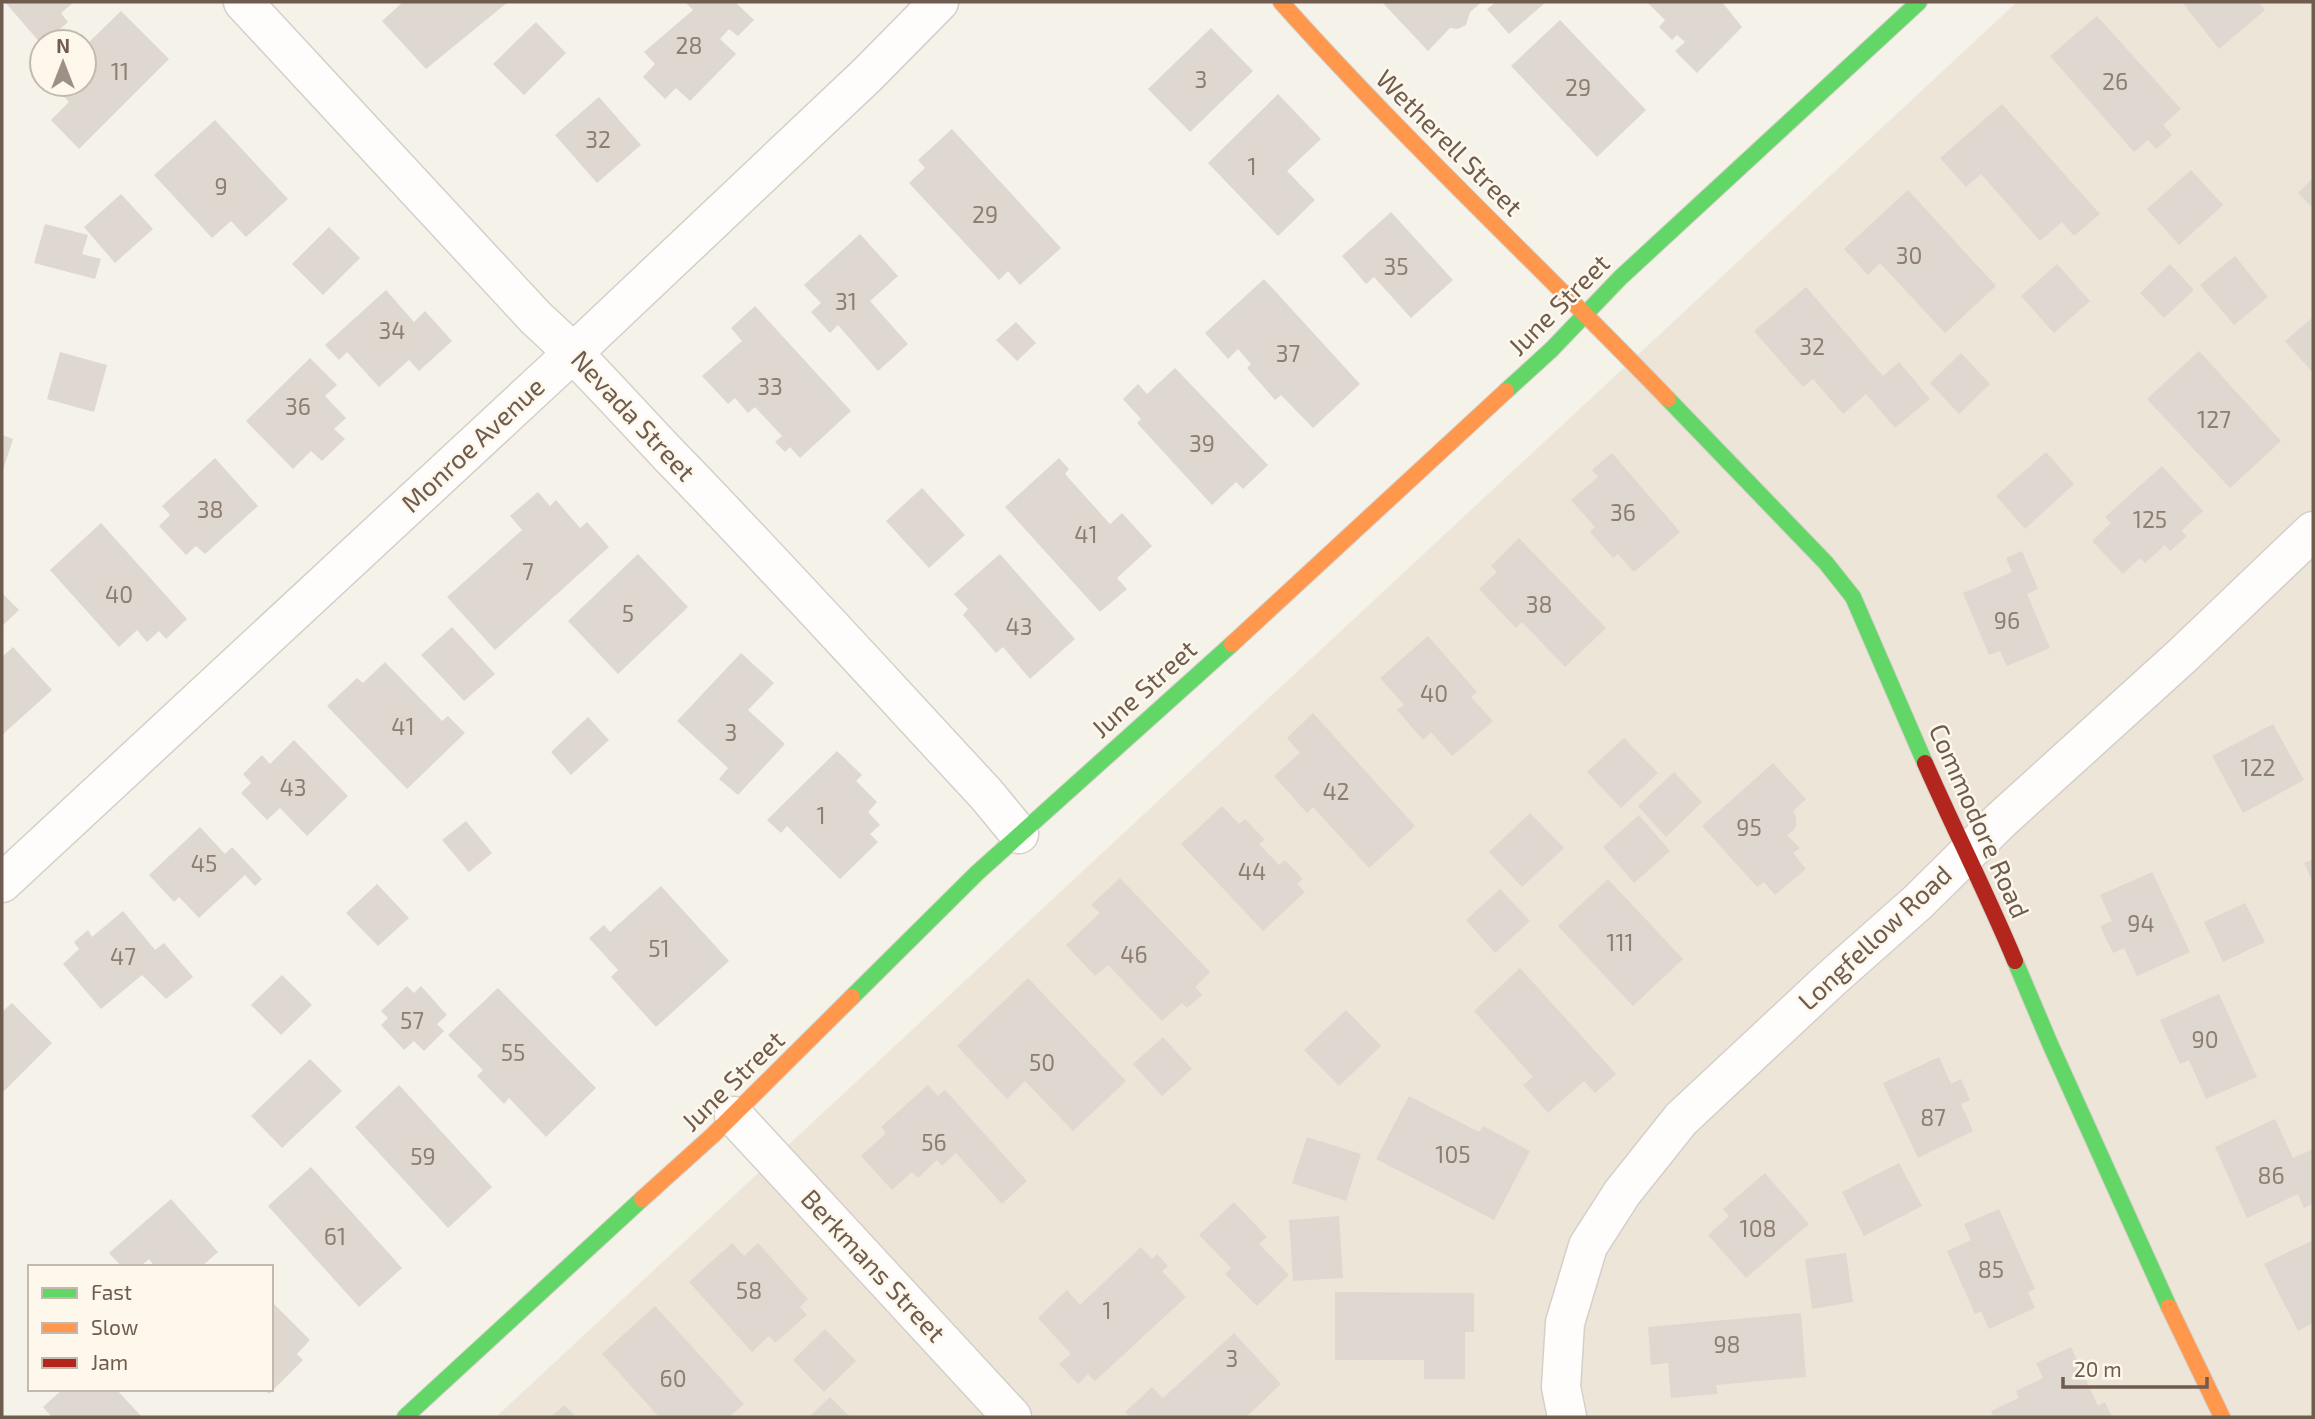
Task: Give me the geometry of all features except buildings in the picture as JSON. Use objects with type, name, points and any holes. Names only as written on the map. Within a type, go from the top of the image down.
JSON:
[{"type":"street","name":"Nevada Street","points":[[243,2],[536,318],[573,352],[776,566],[986,794],[1019,834]]},
{"type":"street","name":"Monroe Avenue","points":[[2,883],[573,352],[867,75],[939,2]]},
{"type":"street","name":"Wetherell Street","points":[[1281,2],[1348,77],[1587,315]]},
{"type":"street","name":"June Street","points":[[405,1417],[734,1115],[945,903],[1254,624],[1587,315],[1620,278],[1919,2]]},
{"type":"street","name":"Commodore Road","points":[[1587,315],[1826,563],[1853,597],[2163,1294],[2222,1417]]},
{"type":"street","name":"Longfellow Road","points":[[1567,1417],[1561,1387],[1565,1323],[1588,1246],[1622,1193],[1688,1112],[1918,902],[1966,852],[2183,655],[2313,531]]},
{"type":"street","name":"Berkmans Street","points":[[734,1115],[1012,1417]]},
{"type":"shaded area","points":[[2017,2],[2313,2],[2313,1417],[496,1417]]},
{"type":"traffic: fast","points":[[1506,391],[1552,349],[1620,278],[1919,2]]},
{"type":"traffic: fast","points":[[1668,399],[1826,563],[1853,597],[1925,763]]},
{"type":"traffic: fast","points":[[852,997],[977,873],[1232,644]]},
{"type":"traffic: fast","points":[[2015,961],[2169,1307]]},
{"type":"traffic: fast","points":[[405,1417],[642,1199]]},
{"type":"traffic: slow","points":[[1281,2],[1375,104],[1668,399]]},
{"type":"traffic: slow","points":[[1232,644],[1506,391]]},
{"type":"traffic: slow","points":[[642,1199],[713,1135],[852,997]]},
{"type":"traffic: slow","points":[[2169,1307],[2222,1417]]},
{"type":"traffic: jam","points":[[1925,763],[2015,961]]}]
